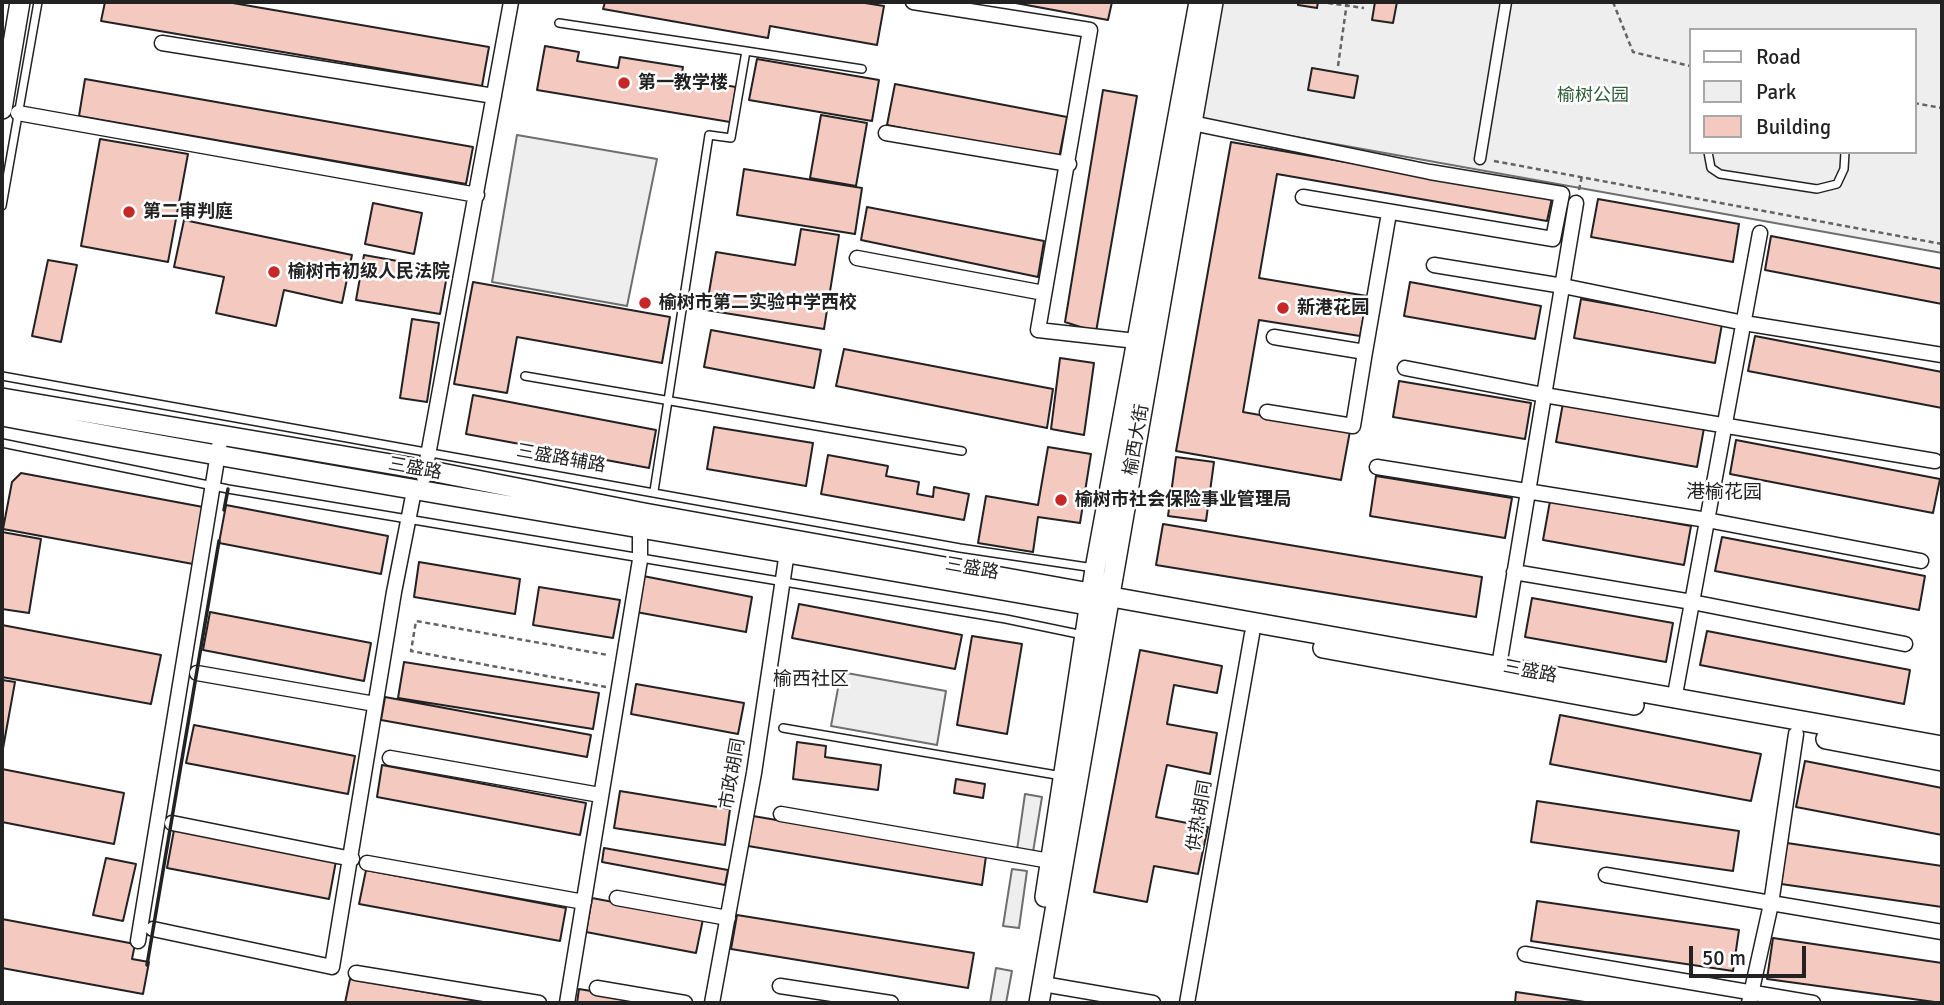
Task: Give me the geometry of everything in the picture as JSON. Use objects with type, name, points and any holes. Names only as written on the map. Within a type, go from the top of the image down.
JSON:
[{"type":"main road","points":[[10,111],[20,2]]},
{"type":"main road","name":"榆西大街","points":[[1100,600],[1115,572],[1146,342],[1199,2]]},
{"type":"main road","name":"榆西大街","points":[[1041,994],[1071,778],[1100,600],[1095,569],[1192,124],[1213,2]]},
{"type":"main road","name":"三盛路","points":[[2,398],[219,444],[418,491],[1499,666],[1942,746]]},
{"type":"main road","name":"三盛路","points":[[2,416],[219,444],[427,461],[1252,634],[1942,761]]},
{"type":"main road","name":"榆西大街","points":[[1028,1003],[1050,861],[1071,778]]},
{"type":"street","points":[[153,929],[332,967],[407,519],[427,461],[511,2]]},
{"type":"street","points":[[913,2],[1090,30],[1069,164],[1038,330],[1146,342]]},
{"type":"street","points":[[1480,159],[1506,2]]},
{"type":"street","points":[[162,43],[494,96]]},
{"type":"street","points":[[10,111],[477,195]]},
{"type":"street","points":[[1192,124],[1430,172],[1562,194],[1553,239],[1303,197]]},
{"type":"street","points":[[886,133],[1069,164]]},
{"type":"street","points":[[1499,666],[1576,204]]},
{"type":"street","points":[[1267,412],[1353,426],[1389,213]]},
{"type":"street","points":[[1674,699],[1760,233]]},
{"type":"street","points":[[856,258],[1044,293]]},
{"type":"street","points":[[1434,265],[1563,286],[1744,323],[1942,355]]},
{"type":"street","points":[[1274,337],[1365,352]]},
{"type":"street","points":[[1405,368],[1544,395],[1935,461]]},
{"type":"street","points":[[138,941],[219,444]]},
{"type":"street","points":[[1377,467],[1707,520],[1921,561]]},
{"type":"street","points":[[567,1003],[640,560],[640,527]]},
{"type":"street","name":"市政胡同","points":[[712,1003],[787,552]]},
{"type":"street","points":[[1514,572],[1692,602],[1905,644]]},
{"type":"street","name":"供热胡同","points":[[1187,1003],[1252,634]]},
{"type":"street","points":[[197,673],[375,704]]},
{"type":"street","points":[[1750,998],[1771,904],[1796,734]]},
{"type":"street","points":[[390,758],[600,796]]},
{"type":"street","points":[[781,814],[1050,861]]},
{"type":"street","points":[[172,823],[352,859]]},
{"type":"street","points":[[367,863],[584,902]]},
{"type":"street","points":[[1606,875],[1942,932]]},
{"type":"street","points":[[617,898],[727,918]]},
{"type":"street","points":[[1525,954],[1750,998],[1813,1003]]},
{"type":"street","points":[[356,973],[539,1003]]},
{"type":"street","points":[[780,986],[891,1003]]},
{"type":"street","points":[[597,988],[685,1003]]},
{"type":"street","points":[[1041,994],[1153,1003]]},
{"type":"lane","points":[[2,206],[10,111],[38,2]]},
{"type":"lane","points":[[559,23],[862,69]]},
{"type":"lane","points":[[654,491],[665,402],[709,135],[731,138],[746,51]]},
{"type":"lane","points":[[1709,154],[1711,167],[1720,174],[1817,189],[1837,184],[1844,169],[1845,154]]},
{"type":"lane","name":"三盛路辅路","points":[[2,376],[427,461],[654,491],[960,548],[1115,572]]},
{"type":"lane","points":[[526,376],[962,451]]},
{"type":"lane","points":[[2,443],[214,486],[640,560],[1006,619],[1094,637]]},
{"type":"lane","points":[[783,728],[1071,778]]},
{"type":"path","points":[[1613,2],[1633,52],[1688,66]]},
{"type":"path","points":[[1328,3],[1364,8]]},
{"type":"path","points":[[1338,66],[1347,4]]},
{"type":"path","points":[[1916,103],[1942,108]]},
{"type":"path","points":[[1480,159],[1942,244]]},
{"type":"path","points":[[618,689],[411,651],[416,621],[622,657]]},
{"type":"green space","name":"榆树公园","points":[[1222,2],[1942,2],[1942,253],[1201,120]]},
{"type":"green space","points":[[517,135],[657,159],[627,306],[492,282]]},
{"type":"green space","points":[[841,672],[946,691],[937,745],[831,726]]},
{"type":"green space","points":[[1025,794],[1042,797],[1033,852],[1017,850]]},
{"type":"green space","points":[[1012,869],[1027,871],[1019,928],[1003,926]]},
{"type":"green space","points":[[996,968],[1012,971],[1006,1003],[990,1003]]},
{"type":"building","points":[[105,2],[227,2],[489,47],[482,86],[101,21]]},
{"type":"building","points":[[605,2],[859,2],[884,6],[877,45],[770,26],[768,38],[603,9]]},
{"type":"building","points":[[1010,2],[1112,2],[1108,20]]},
{"type":"building","points":[[1298,2],[1318,2],[1317,8],[1298,5]]},
{"type":"building","points":[[1375,2],[1397,2],[1393,23],[1372,20]]},
{"type":"building","name":"第一教学楼","points":[[545,46],[579,52],[577,61],[618,68],[620,57],[683,67],[681,78],[736,87],[730,122],[537,90]]},
{"type":"building","points":[[757,59],[879,80],[872,121],[749,100]]},
{"type":"building","points":[[1312,68],[1358,76],[1354,98],[1308,90]]},
{"type":"building","points":[[85,79],[473,147],[466,184],[79,116]]},
{"type":"building","points":[[895,84],[1067,117],[1059,158],[887,125]]},
{"type":"building","points":[[1103,90],[1137,96],[1096,332],[1065,322]]},
{"type":"building","points":[[821,115],[867,123],[856,186],[810,178]]},
{"type":"building","points":[[100,139],[188,154],[168,262],[81,246]]},
{"type":"building","name":"新港花园","points":[[1231,142],[1552,198],[1547,221],[1277,174],[1259,278],[1367,296],[1360,336],[1259,320],[1243,412],[1350,431],[1341,480],[1176,451]]},
{"type":"building","points":[[744,169],[862,188],[855,234],[737,215]]},
{"type":"building","points":[[1598,199],[1739,224],[1733,262],[1591,237]]},
{"type":"building","points":[[373,203],[422,213],[414,254],[365,244]]},
{"type":"building","points":[[867,207],[1044,241],[1038,277],[861,240]]},
{"type":"building","name":"榆树市初级人民法院","points":[[184,220],[352,255],[342,303],[284,290],[276,326],[216,313],[224,277],[174,267]]},
{"type":"building","points":[[801,229],[839,235],[824,329],[706,310],[716,252],[795,265]]},
{"type":"building","points":[[1771,236],[1942,269],[1942,304],[1765,270]]},
{"type":"building","points":[[364,255],[448,270],[440,314],[356,300]]},
{"type":"building","points":[[48,260],[77,265],[61,342],[32,336]]},
{"type":"building","points":[[473,282],[670,317],[662,363],[517,337],[507,393],[454,384]]},
{"type":"building","points":[[1410,282],[1541,306],[1535,339],[1404,316]]},
{"type":"building","points":[[1581,299],[1722,324],[1715,363],[1574,338]]},
{"type":"building","points":[[412,319],[439,323],[427,402],[400,398]]},
{"type":"building","points":[[711,330],[821,350],[814,388],[704,367]]},
{"type":"building","points":[[1755,336],[1942,372],[1942,408],[1748,371]]},
{"type":"building","points":[[844,349],[1053,389],[1047,428],[836,386]]},
{"type":"building","points":[[1060,358],[1094,363],[1084,435],[1051,429]]},
{"type":"building","points":[[1399,381],[1531,403],[1525,439],[1393,417]]},
{"type":"building","points":[[473,395],[656,430],[649,468],[466,434]]},
{"type":"building","points":[[1563,403],[1704,428],[1697,467],[1556,442]]},
{"type":"building","points":[[714,427],[813,443],[806,486],[707,469]]},
{"type":"building","points":[[1736,440],[1940,479],[1933,513],[1730,474]]},
{"type":"building","name":"榆树市社会保险事业管理局","points":[[1048,447],[1091,454],[1080,523],[1038,517],[1033,552],[978,543],[986,496],[1038,505]]},
{"type":"building","points":[[828,455],[888,466],[886,476],[919,482],[917,494],[933,497],[934,487],[969,494],[964,520],[821,494]]},
{"type":"building","points":[[1176,457],[1214,462],[1206,521],[1168,516]]},
{"type":"building","points":[[21,473],[203,507],[193,564],[3,529],[12,482]]},
{"type":"building","points":[[1376,476],[1512,498],[1505,538],[1370,516]]},
{"type":"building","points":[[1550,501],[1691,526],[1684,565],[1543,540]]},
{"type":"building","points":[[226,505],[388,536],[381,574],[219,543]]},
{"type":"building","points":[[1163,524],[1482,577],[1476,617],[1156,565]]},
{"type":"building","points":[[2,532],[41,539],[29,613],[2,609]]},
{"type":"building","points":[[1722,537],[1925,576],[1919,610],[1715,571]]},
{"type":"building","points":[[419,562],[520,579],[515,614],[414,597]]},
{"type":"building","points":[[643,576],[752,597],[746,632],[636,612]]},
{"type":"building","points":[[539,587],[620,600],[613,638],[533,625]]},
{"type":"building","points":[[1532,598],[1673,623],[1666,662],[1525,637]]},
{"type":"building","points":[[799,604],[962,635],[955,669],[792,638]]},
{"type":"building","points":[[210,612],[371,643],[364,681],[203,650]]},
{"type":"building","points":[[2,625],[161,655],[151,704],[2,677]]},
{"type":"building","points":[[1707,631],[1910,670],[1904,704],[1700,665]]},
{"type":"building","points":[[972,636],[1022,644],[1007,734],[957,725]]},
{"type":"building","points":[[1140,650],[1222,666],[1217,693],[1174,685],[1167,724],[1217,733],[1210,774],[1167,765],[1156,817],[1208,827],[1198,874],[1154,866],[1147,902],[1094,892]]},
{"type":"building","points":[[404,662],[599,693],[593,729],[398,698]]},
{"type":"building","points":[[2,680],[15,682],[2,754]]},
{"type":"building","points":[[636,684],[744,703],[738,734],[631,714]]},
{"type":"building","points":[[385,697],[591,735],[587,757],[381,720]]},
{"type":"building","points":[[1560,715],[1761,754],[1751,801],[1550,764]]},
{"type":"building","points":[[194,725],[355,756],[348,794],[186,763]]},
{"type":"building","points":[[797,742],[826,746],[825,757],[881,765],[878,790],[793,779]]},
{"type":"building","points":[[1805,761],[1942,788],[1942,835],[1796,807]]},
{"type":"building","points":[[382,765],[586,803],[580,835],[377,797]]},
{"type":"building","points":[[2,769],[124,793],[114,844],[2,822]]},
{"type":"building","points":[[956,779],[985,784],[983,798],[954,793]]},
{"type":"building","points":[[620,791],[730,809],[725,845],[614,828]]},
{"type":"building","points":[[1537,801],[1739,831],[1733,871],[1531,842]]},
{"type":"building","points":[[753,816],[986,856],[982,885],[748,846]]},
{"type":"building","points":[[174,830],[336,861],[329,899],[167,868]]},
{"type":"building","points":[[1787,843],[1942,866],[1942,907],[1781,884]]},
{"type":"building","points":[[604,848],[728,870],[725,885],[602,862]]},
{"type":"building","points":[[106,858],[136,864],[123,921],[93,915]]},
{"type":"building","points":[[366,870],[566,908],[560,941],[359,904]]},
{"type":"building","points":[[592,898],[703,919],[696,953],[586,932]]},
{"type":"building","points":[[1537,901],[1739,930],[1733,971],[1531,941]]},
{"type":"building","points":[[737,915],[974,953],[968,988],[731,949]]},
{"type":"building","points":[[2,919],[135,944],[132,959],[149,962],[143,994],[2,968]]},
{"type":"building","points":[[1773,938],[1942,963],[1942,1003],[1767,979]]},
{"type":"building","points":[[350,979],[489,1003],[345,1003]]},
{"type":"building","points":[[579,989],[663,1003],[577,1003]]},
{"type":"building","points":[[1516,992],[1592,1003],[1515,1003]]},
{"type":"wall","points":[[224,510],[228,489]]},
{"type":"wall","points":[[147,965],[219,541]]},
{"type":"place","name":"第一教学楼","points":[[624,83]]},
{"type":"place","name":"第二审判庭","points":[[129,212]]},
{"type":"place","name":"榆树市初级人民法院","points":[[274,272]]},
{"type":"place","name":"榆树市第二实验中学西校","points":[[645,303]]},
{"type":"place","name":"新港花园","points":[[1283,308]]},
{"type":"place","name":"榆树市社会保险事业管理局","points":[[1061,500]]},
{"type":"district","name":"港榆花园","points":[[1724,493]]},
{"type":"district","name":"榆西社区","points":[[811,680]]}]
